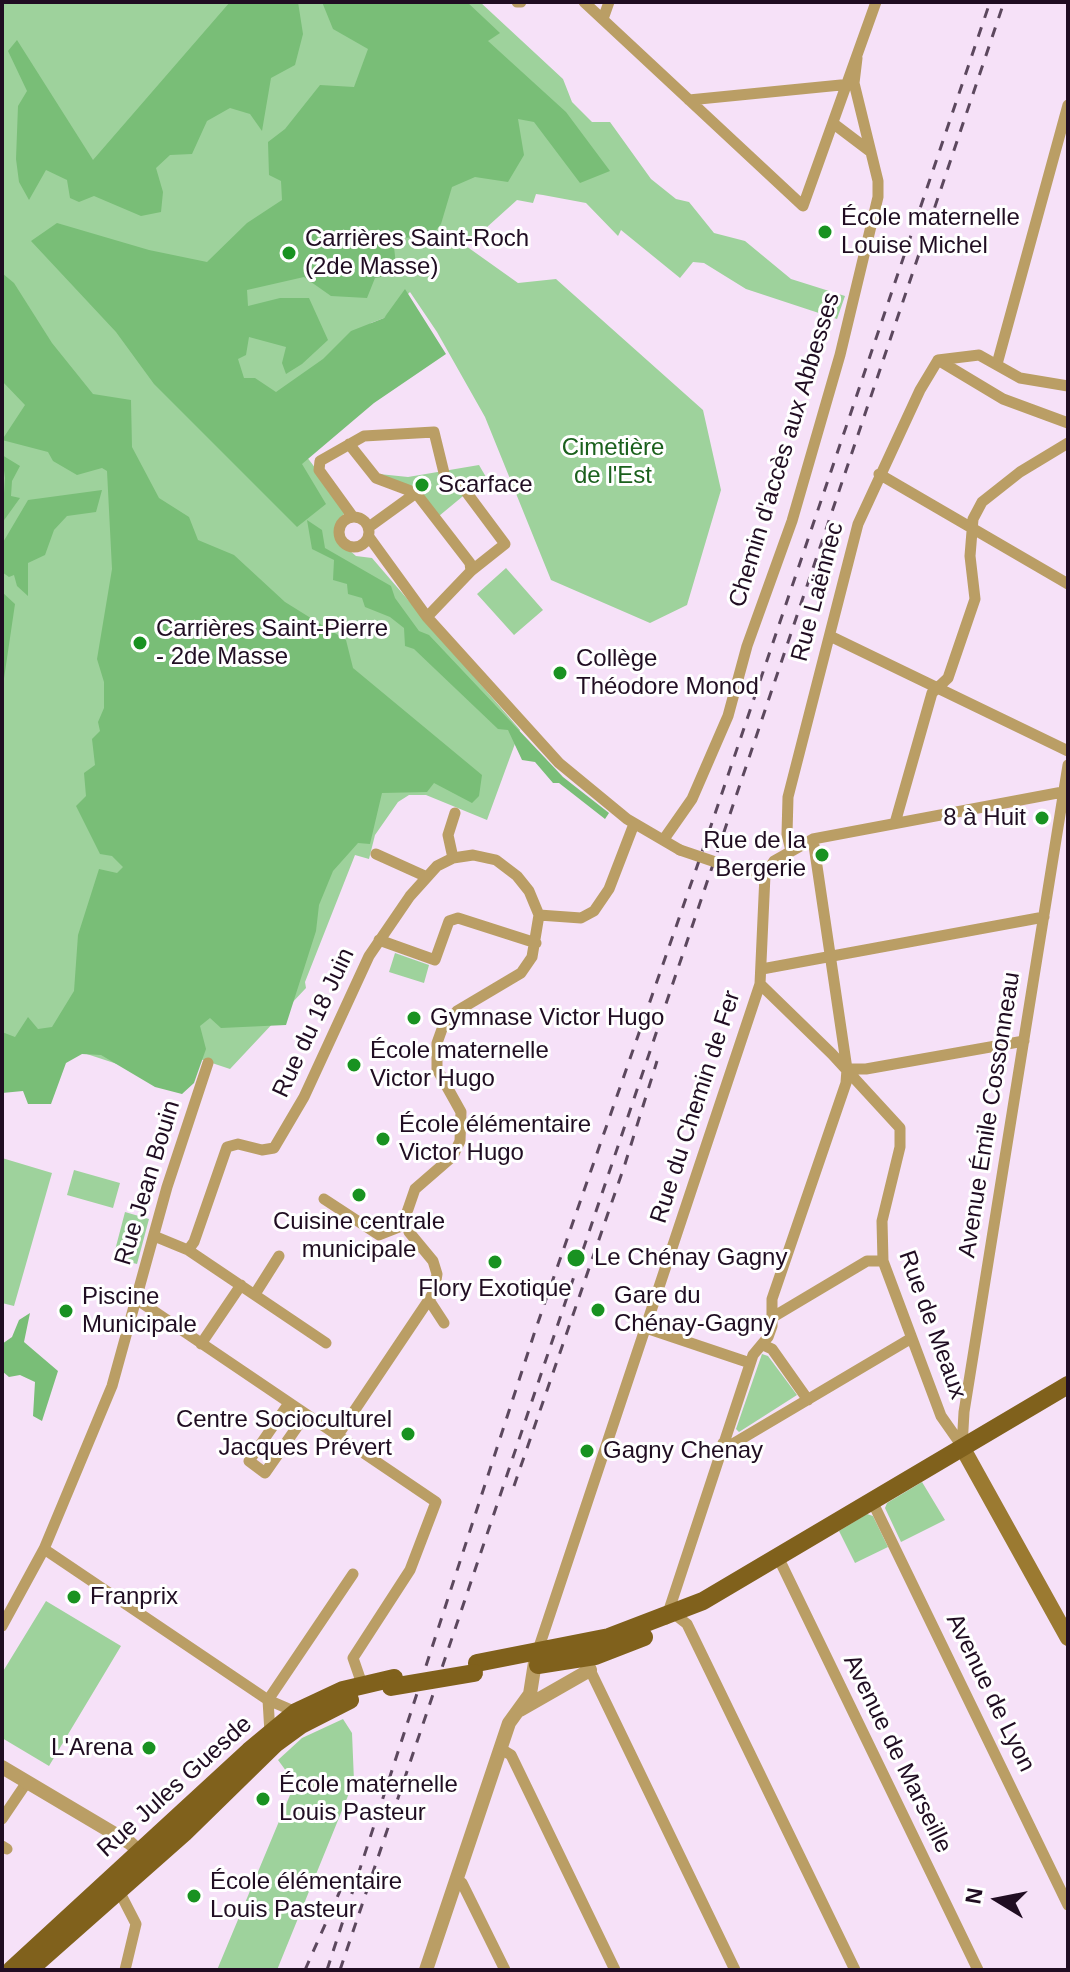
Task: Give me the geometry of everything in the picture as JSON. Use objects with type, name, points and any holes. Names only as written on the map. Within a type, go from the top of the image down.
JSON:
[{"type":"main road","points":[[583,1658],[703,1601],[1068,1385]]},
{"type":"main road","points":[[962,1447],[1068,1638]]},
{"type":"main road","points":[[392,1683],[475,1668],[535,1665],[583,1658],[622,1646],[674,1615]]},
{"type":"main road","name":"Rue Jules Guesde","points":[[21,1968],[296,1712],[326,1696],[362,1684],[392,1683]]},
{"type":"main road","name":"Rue Jules Guesde","points":[[21,1968],[118,1889],[144,1856],[301,1725],[349,1700],[392,1683]]},
{"type":"street","points":[[584,2],[803,206],[849,85],[876,2]]},
{"type":"street","points":[[603,19],[609,2]]},
{"type":"street","points":[[689,100],[849,85]]},
{"type":"street","name":"Chemin d'accès aux Abbesses","points":[[664,839],[692,799],[728,716],[744,658],[792,521],[840,355],[877,205],[879,189],[864,120],[857,96],[849,85]]},
{"type":"street","points":[[841,101],[847,95],[857,96]]},
{"type":"street","points":[[997,364],[1068,105]]},
{"type":"street","points":[[853,136],[860,132],[864,120]]},
{"type":"street","points":[[834,124],[871,152]]},
{"type":"street","points":[[938,360],[979,355],[1020,378],[1068,386]]},
{"type":"street","points":[[938,360],[1003,399],[1068,423]]},
{"type":"street","name":"Rue Laënnec","points":[[791,851],[787,834],[788,797],[858,524],[927,375],[938,360]]},
{"type":"street","points":[[427,617],[471,571],[501,550],[504,539],[464,489],[445,477],[434,432],[364,436],[317,464],[353,517],[362,519],[427,617],[559,763],[634,824],[680,850],[739,870],[765,875]]},
{"type":"street","points":[[895,823],[936,687],[948,678],[975,599],[971,526],[982,502],[1020,472],[1068,443]]},
{"type":"street","points":[[349,444],[376,478],[416,493],[470,563],[471,571]]},
{"type":"street","points":[[879,474],[1068,584]]},
{"type":"street","points":[[353,517],[340,525],[340,540],[348,546],[358,547],[369,532],[416,493]]},
{"type":"street","points":[[830,636],[1068,751]]},
{"type":"street","name":"Avenue Émile Cossonneau","points":[[962,1447],[964,1412],[1068,765]]},
{"type":"street","points":[[760,984],[765,875],[774,861],[813,839],[1066,791]]},
{"type":"street","points":[[338,1435],[434,1292],[436,1270],[407,1224],[409,1199],[415,1189],[453,1156],[460,1141],[461,1112],[437,1069],[436,1051],[442,1029],[457,1011],[521,973],[536,943],[539,915],[529,891],[506,867],[489,857],[453,858],[448,835],[455,813]]},
{"type":"street","points":[[539,915],[581,918],[594,911],[616,874],[634,824]]},
{"type":"street","points":[[813,839],[847,1069],[846,1083],[772,1299],[773,1317],[763,1345],[750,1363],[723,1443],[674,1615],[855,1970]]},
{"type":"street","points":[[376,854],[427,877]]},
{"type":"street","name":"Rue du 18 Juin","points":[[188,1250],[194,1242],[227,1147],[232,1144],[267,1150],[274,1148],[296,1114],[359,974],[379,940],[427,877],[453,858]]},
{"type":"street","points":[[762,969],[1044,917]]},
{"type":"street","points":[[379,940],[435,960],[449,921],[458,918],[536,943]]},
{"type":"street","name":"Rue de Meaux","points":[[760,984],[847,1069],[900,1128],[900,1147],[882,1221],[883,1261],[941,1416],[962,1447]]},
{"type":"street","name":"Rue du Chemin de Fer","points":[[535,1665],[644,1327],[760,984]]},
{"type":"street","points":[[847,1069],[866,1069],[1024,1041]]},
{"type":"street","name":"Rue Jean Bouin","points":[[2,1626],[44,1549],[112,1386],[154,1236],[208,1063]]},
{"type":"street","points":[[324,1199],[379,1235],[407,1224]]},
{"type":"street","points":[[154,1236],[188,1250],[326,1343]]},
{"type":"street","points":[[255,1294],[279,1256]]},
{"type":"street","points":[[773,1317],[867,1261],[883,1261]]},
{"type":"street","points":[[201,1344],[241,1285]]},
{"type":"street","points":[[136,1299],[436,1502],[410,1570],[353,1658],[362,1684]]},
{"type":"street","points":[[429,1300],[444,1323]]},
{"type":"street","points":[[644,1327],[750,1363]]},
{"type":"street","points":[[723,1443],[731,1445],[910,1339]]},
{"type":"street","points":[[763,1345],[772,1349],[808,1400]]},
{"type":"street","points":[[289,1403],[249,1461],[265,1473],[306,1414]]},
{"type":"street","name":"Avenue de Lyon","points":[[872,1501],[1068,1905]]},
{"type":"street","points":[[44,1549],[268,1700],[296,1712]]},
{"type":"street","name":"Avenue de Marseille","points":[[778,1557],[978,1970]]},
{"type":"street","points":[[270,1733],[268,1700],[353,1574]]},
{"type":"street","points":[[519,1710],[573,1680],[583,1658]]},
{"type":"street","points":[[583,1658],[735,1970]]},
{"type":"street","points":[[535,1665],[549,1683],[573,1680]]},
{"type":"street","points":[[426,1970],[509,1723],[530,1694],[535,1665]]},
{"type":"street","points":[[501,1749],[511,1755],[615,1970]]},
{"type":"street","points":[[2,1767],[144,1856]]},
{"type":"street","points":[[2,1819],[27,1782]]},
{"type":"street","points":[[457,1880],[462,1883],[505,1970]]},
{"type":"street","points":[[118,1889],[136,1924],[125,1970]]},
{"type":"green space","name":"Cimetière de l'Est","points":[[2,2],[480,2],[563,79],[572,102],[592,122],[610,122],[651,179],[676,199],[689,202],[714,233],[745,241],[791,279],[845,296],[837,319],[746,289],[704,263],[693,262],[680,278],[621,230],[618,236],[586,203],[536,194],[533,203],[517,200],[466,246],[518,283],[556,279],[703,410],[721,490],[687,605],[650,623],[551,580],[485,417],[437,332],[410,292],[384,318],[371,323],[288,432],[347,510],[339,520],[342,544],[356,556],[372,558],[520,730],[487,820],[426,795],[409,795],[398,802],[375,835],[369,859],[355,855],[305,982],[306,988],[230,1069],[200,1059],[187,1087],[26,1034],[2,1092]]},
{"type":"green space","points":[[230,2],[298,2],[303,34],[295,65],[271,78],[262,131],[250,114],[230,108],[207,121],[192,154],[170,155],[156,168],[163,192],[161,212],[141,216],[94,196],[79,202],[70,198],[67,180],[46,170],[29,200],[19,182],[16,159],[18,106],[27,91],[8,51],[17,40],[93,160]]},
{"type":"green space","points":[[322,2],[467,2],[500,33],[488,41],[566,112],[610,171],[580,183],[534,122],[518,119],[524,155],[508,182],[475,177],[452,187],[441,224],[431,237],[393,238],[397,274],[375,278],[367,298],[331,296],[304,277],[247,290],[248,306],[280,298],[309,298],[328,340],[286,374],[282,363],[286,347],[249,337],[246,355],[238,359],[244,378],[255,378],[276,392],[323,359],[351,331],[384,318],[405,289],[446,354],[374,403],[302,464],[326,504],[297,527],[154,384],[116,332],[31,241],[57,223],[149,250],[207,262],[247,223],[282,200],[281,181],[269,175],[268,142],[285,129],[320,85],[354,87],[368,49],[333,29]]},
{"type":"green space","points":[[2,273],[14,283],[52,343],[93,394],[131,400],[132,447],[159,498],[189,517],[198,540],[234,555],[285,602],[346,640],[353,668],[482,775],[479,796],[472,803],[434,783],[427,792],[382,793],[370,844],[358,843],[333,871],[319,905],[316,931],[286,1025],[221,1028],[210,1018],[200,1026],[206,1049],[194,1083],[182,1094],[155,1087],[101,1055],[82,1054],[66,1063],[51,1104],[28,1104],[23,1091],[2,1093],[2,1032],[15,1037],[28,1017],[38,1029],[52,1027],[74,991],[78,935],[99,869],[117,873],[123,867],[112,856],[100,854],[76,806],[86,796],[84,773],[95,765],[92,739],[100,731],[98,722],[104,708],[104,682],[97,659],[112,569],[107,471],[102,468],[77,475],[53,461],[48,452],[2,440],[25,405],[2,381]]},
{"type":"green space","points":[[2,455],[20,466],[12,481],[11,496],[20,498],[2,523],[5,478]]},
{"type":"green space","points":[[479,465],[486,477],[439,516],[379,474],[408,477]]},
{"type":"green space","points":[[102,490],[96,512],[67,516],[54,530],[45,555],[28,563],[28,596],[17,586],[14,575],[9,577],[2,572],[2,544],[28,500]]},
{"type":"green space","points":[[307,520],[322,530],[325,548],[391,586],[395,598],[419,631],[429,635],[563,777],[609,813],[605,819],[559,783],[553,783],[535,762],[522,760],[508,730],[498,729],[414,649],[405,646],[404,628],[390,617],[365,607],[362,598],[348,594],[347,584],[333,580],[334,560],[312,549]]},
{"type":"green space","points":[[506,568],[543,610],[514,635],[477,594]]},
{"type":"green space","points":[[2,592],[15,604],[2,692]]},
{"type":"green space","points":[[395,953],[429,965],[424,983],[389,972]]},
{"type":"green space","points":[[2,1158],[52,1173],[14,1306],[2,1303]]},
{"type":"green space","points":[[74,1170],[120,1183],[113,1208],[67,1195]]},
{"type":"green space","points":[[125,1212],[149,1219],[137,1264],[113,1258]]},
{"type":"green space","points":[[30,1313],[24,1342],[58,1371],[42,1421],[33,1416],[35,1382],[20,1375],[9,1377],[2,1371],[2,1344],[12,1337],[19,1320]]},
{"type":"green space","points":[[762,1354],[768,1356],[797,1395],[739,1432],[736,1429]]},
{"type":"green space","points":[[922,1482],[945,1520],[901,1542],[885,1508],[887,1503]]},
{"type":"green space","points":[[867,1514],[873,1516],[888,1547],[855,1563],[839,1531]]},
{"type":"green space","points":[[46,1601],[121,1646],[49,1766],[2,1738],[2,1673]]},
{"type":"green space","points":[[343,1719],[352,1733],[354,1781],[277,1970],[217,1970],[295,1783],[278,1760],[302,1738]]},
{"type":"railway","points":[[327,1970],[535,1331],[700,858],[990,2]]},
{"type":"railway","points":[[340,1970],[1004,2]]},
{"type":"railway","points":[[514,1486],[625,1164],[657,1061]]},
{"type":"railway","points":[[305,1970],[347,1875]]},
{"type":"place","name":"École maternelle Louise Michel","points":[[825,232]]},
{"type":"place","name":"Carrières Saint-Roch (2de Masse)","points":[[289,253]]},
{"type":"place","name":"Scarface","points":[[422,485]]},
{"type":"place","name":"Carrières Saint-Pierre - 2de Masse","points":[[140,643]]},
{"type":"place","name":"Collège Théodore Monod","points":[[560,673]]},
{"type":"place","name":"8 à Huit","points":[[1042,818]]},
{"type":"place","name":"Rue de la Bergerie","points":[[822,855]]},
{"type":"place","name":"Gymnase Victor Hugo","points":[[414,1018]]},
{"type":"place","name":"École maternelle Victor Hugo","points":[[354,1065]]},
{"type":"place","name":"École élémentaire Victor Hugo","points":[[383,1139]]},
{"type":"place","name":"Cuisine centrale municipale","points":[[359,1195]]},
{"type":"place","name":"Le Chénay Gagny","points":[[576,1258]]},
{"type":"place","name":"Flory Exotique","points":[[495,1262]]},
{"type":"place","name":"Gare du Chénay-Gagny","points":[[598,1310]]},
{"type":"place","name":"Piscine Municipale","points":[[66,1311]]},
{"type":"place","name":"Centre Socioculturel Jacques Prévert","points":[[408,1434]]},
{"type":"place","name":"Gagny Chenay","points":[[587,1451]]},
{"type":"place","name":"Franprix","points":[[74,1597]]},
{"type":"place","name":"L'Arena","points":[[149,1748]]},
{"type":"place","name":"École maternelle Louis Pasteur","points":[[263,1799]]},
{"type":"place","name":"École élémentaire Louis Pasteur","points":[[194,1896]]}]
